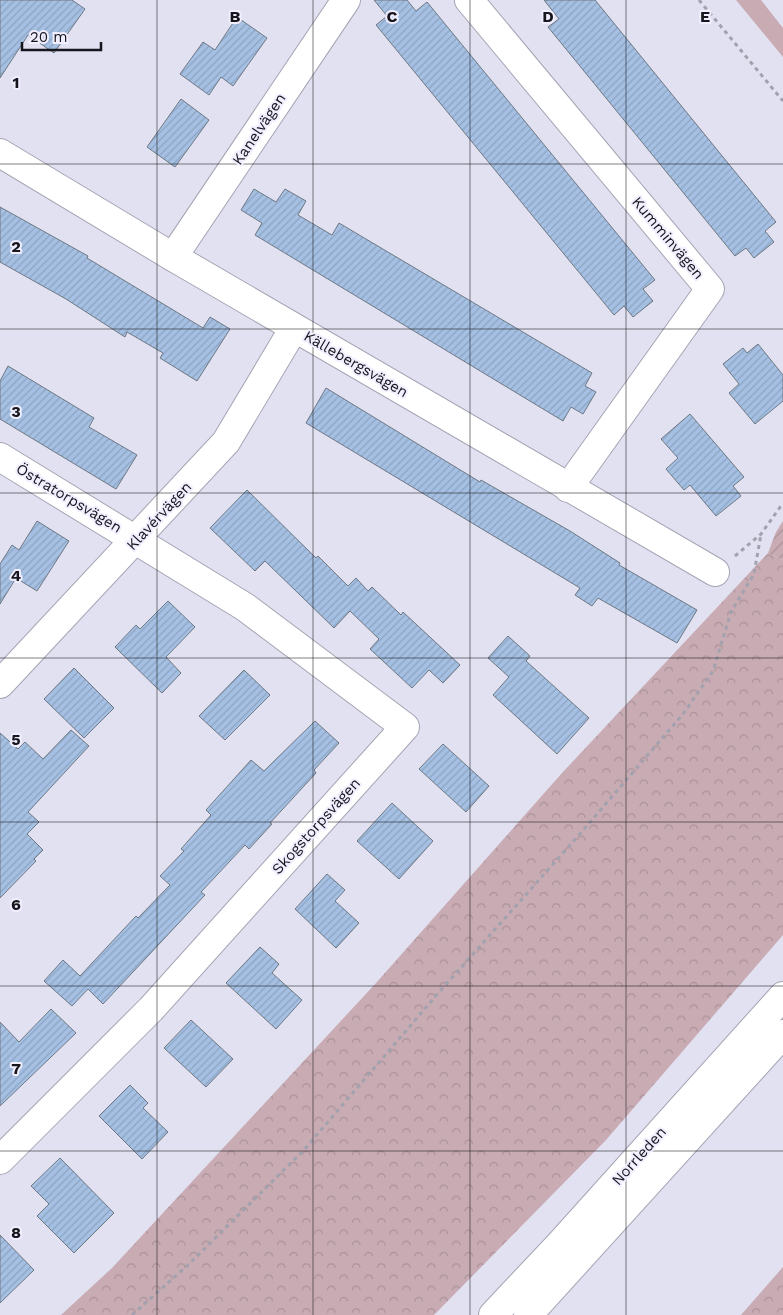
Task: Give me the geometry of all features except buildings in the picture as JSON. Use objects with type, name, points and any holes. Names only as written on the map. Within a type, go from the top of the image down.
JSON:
[{"type":"main road","name":"Kanelvägen","points":[[173,257],[346,0]]},
{"type":"main road","name":"Kumminvägen","points":[[469,0],[710,288],[568,488]]},
{"type":"main road","name":"Källebergsvägen","points":[[0,153],[294,328],[715,572]]},
{"type":"main road","name":"Klavérvägen","points":[[0,684],[137,540],[226,442],[294,328]]},
{"type":"main road","name":"Östratorpsvägen","points":[[0,457],[137,540]]},
{"type":"main road","name":"Skogstorpsvägen","points":[[0,1160],[151,1009],[404,727],[245,607],[137,540]]},
{"type":"main road","name":"Norrleden","points":[[492,1315],[565,1238],[783,996]]},
{"type":"main road","name":"Norrleden","points":[[528,1315],[783,1034]]},
{"type":"path","points":[[699,0],[783,102]]},
{"type":"path","points":[[715,572],[762,534],[783,503]]},
{"type":"path","points":[[132,1315],[188,1265],[303,1151],[441,990],[579,835],[683,714],[712,671],[731,612],[754,574],[762,534]]},
{"type":"green space","points":[[736,0],[761,0],[783,28],[783,57]]},
{"type":"green space","points":[[783,521],[783,560],[768,553],[776,532]]},
{"type":"green space","points":[[768,553],[783,560],[783,935],[606,1140],[434,1315],[61,1315],[112,1268],[376,983],[562,773]]},
{"type":"green space","points":[[783,1267],[783,1315],[741,1315]]}]
